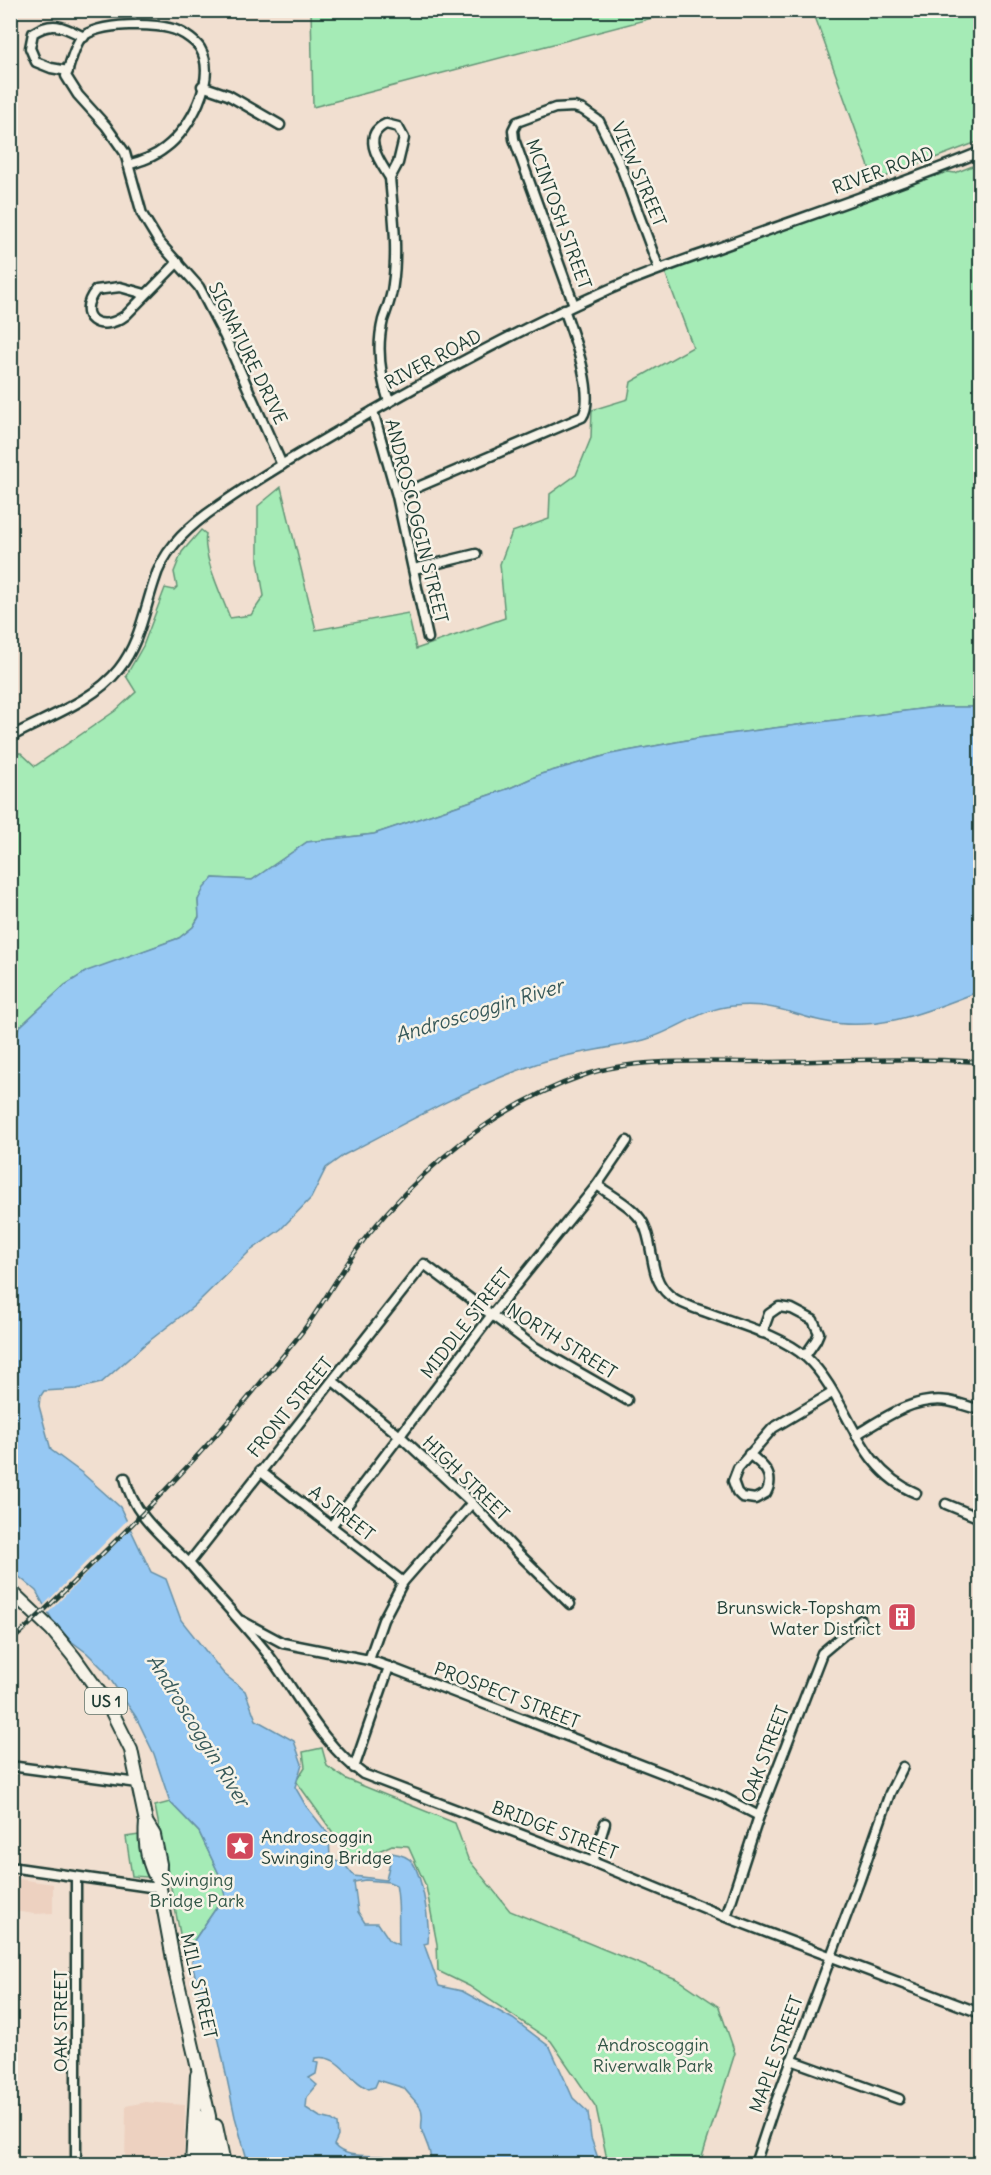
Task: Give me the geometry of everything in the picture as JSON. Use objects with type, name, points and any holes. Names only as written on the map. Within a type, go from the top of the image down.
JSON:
[{"type":"highway","name":"MILL STREET","points":[[10,1590],[52,1630],[109,1706],[131,1750],[146,1822],[154,1834],[161,1869],[159,1884],[175,1970],[198,2061]]},
{"type":"highway","points":[[192,2164],[198,2061]]},
{"type":"highway","points":[[198,2061],[224,2164]]},
{"type":"highway","name":"US 1","points":[[198,2061],[203,2164]]},
{"type":"highway","name":"US 1","points":[[198,2061],[209,2116],[213,2164]]},
{"type":"street","points":[[84,37],[67,28],[44,26],[33,33],[30,48],[36,62],[68,71],[80,39],[84,37],[96,29],[143,25],[178,31],[198,45],[205,58],[205,72],[199,104],[181,132],[166,148],[151,158],[128,165]]},
{"type":"street","name":"SIGNATURE DRIVE","points":[[68,71],[66,76],[78,95],[106,126],[125,153],[142,214],[159,242],[199,287],[225,337],[282,465]]},
{"type":"street","points":[[202,86],[228,94],[280,125]]},
{"type":"street","name":"VIEW STREET","points":[[513,136],[517,122],[555,108],[574,107],[583,110],[598,121],[620,164],[659,269]]},
{"type":"street","points":[[389,402],[382,377],[379,349],[383,320],[394,284],[395,236],[390,178],[373,147],[375,132],[386,124],[398,127],[404,138],[398,163],[390,178]]},
{"type":"street","name":"MCINTOSH STREET","points":[[513,136],[574,304]]},
{"type":"street","name":"RIVER ROAD","points":[[10,737],[82,699],[106,683],[129,653],[144,617],[154,580],[172,545],[186,530],[210,512],[282,465],[389,402],[574,304],[659,269],[981,152]]},
{"type":"street","points":[[146,294],[120,287],[106,287],[96,290],[88,299],[87,308],[90,317],[96,323],[112,324],[126,315],[178,262]]},
{"type":"street","points":[[397,496],[582,417],[588,404],[577,349],[564,309]]},
{"type":"street","name":"ANDROSCOGGIN STREET","points":[[373,411],[397,496],[428,638]]},
{"type":"street","points":[[414,569],[476,554]]},
{"type":"street","name":"MIDDLE STREET","points":[[332,1526],[491,1316],[597,1185],[627,1141]]},
{"type":"street","points":[[597,1185],[640,1218],[659,1282],[669,1295],[693,1307],[786,1343],[805,1356],[823,1378],[873,1462],[891,1480],[916,1492]]},
{"type":"street","name":"NORTH STREET","points":[[424,1264],[533,1346],[627,1400]]},
{"type":"street","name":"FRONT STREET","points":[[189,1563],[424,1264]]},
{"type":"street","points":[[762,1333],[769,1314],[774,1309],[785,1306],[813,1320],[819,1333],[805,1356]]},
{"type":"street","name":"HIGH STREET","points":[[333,1382],[400,1436],[472,1503],[517,1552],[570,1604]]},
{"type":"street","points":[[749,1454],[766,1468],[770,1481],[766,1493],[755,1499],[742,1497],[737,1492],[733,1481],[738,1468],[749,1454],[773,1428],[832,1393]]},
{"type":"street","points":[[856,1435],[919,1402],[949,1401],[981,1410]]},
{"type":"street","name":"A STREET","points":[[260,1471],[403,1582]]},
{"type":"street","points":[[125,1478],[128,1492],[141,1516],[189,1563]]},
{"type":"street","points":[[369,1660],[383,1620],[403,1582],[472,1503]]},
{"type":"street","points":[[946,1504],[981,1518]]},
{"type":"street","name":"BRIDGE STREET","points":[[189,1563],[267,1653],[328,1742],[363,1774],[593,1862],[726,1917],[981,2013]]},
{"type":"street","name":"PROSPECT STREET","points":[[238,1619],[283,1643],[369,1660],[388,1667],[719,1795],[759,1816]]},
{"type":"street","name":"OAK STREET","points":[[726,1917],[759,1816],[822,1653],[861,1620]]},
{"type":"street","points":[[354,1768],[388,1667]]},
{"type":"street","points":[[10,1766],[138,1783]]},
{"type":"street","name":"MAPLE STREET","points":[[754,2164],[890,1792],[903,1767]]},
{"type":"street","points":[[593,1862],[605,1823]]},
{"type":"street","points":[[10,1867],[150,1887],[159,1884]]},
{"type":"street","name":"OAK STREET","points":[[76,1876],[76,2164]]},
{"type":"street","points":[[791,2060],[899,2099]]},
{"type":"shaded area","points":[[19,1879],[53,1884],[53,1913],[34,1914],[15,1911]]},
{"type":"shaded area","points":[[145,2102],[185,2105],[184,2164],[125,2164],[126,2106]]},
{"type":"green space","points":[[311,10],[679,10],[679,11],[313,107]]},
{"type":"green space","points":[[813,11],[980,11],[980,141],[874,181]]},
{"type":"green space","points":[[980,163],[980,707],[936,707],[698,738],[611,754],[541,774],[510,788],[374,834],[307,842],[252,880],[213,878],[198,900],[199,916],[193,927],[179,938],[87,972],[65,985],[11,1035],[11,753],[21,753],[35,766],[115,711],[136,692],[126,676],[143,646],[165,588],[174,590],[177,587],[174,572],[182,552],[201,530],[206,534],[210,564],[230,618],[251,615],[264,596],[258,560],[258,506],[281,487],[316,630],[408,613],[416,649],[505,618],[500,564],[512,532],[549,519],[550,494],[576,475],[591,438],[592,410],[628,399],[631,382],[693,347],[665,272],[888,191],[948,172],[955,173]]},
{"type":"green space","name":"Androscoggin Riverwalk Park","points":[[322,1748],[327,1766],[346,1779],[455,1823],[468,1859],[510,1911],[679,1980],[719,2007],[735,2053],[701,2160],[703,2164],[608,2164],[596,2107],[551,2041],[469,1986],[438,1971],[437,1944],[426,1886],[408,1846],[392,1845],[354,1862],[296,1781],[305,1767],[303,1752]]},
{"type":"green space","name":"Swinging Bridge Park","points":[[170,1802],[199,1832],[219,1874],[225,1895],[193,1942],[182,1944],[155,1806]]},
{"type":"green space","points":[[139,1835],[147,1877],[132,1876],[126,1837]]},
{"type":"water","name":"Androscoggin River","points":[[936,707],[980,707],[980,991],[903,1018],[863,1024],[822,1021],[764,1006],[743,1005],[721,1008],[644,1040],[547,1061],[484,1084],[344,1155],[326,1168],[311,1198],[281,1229],[249,1252],[194,1306],[144,1345],[101,1383],[77,1389],[44,1391],[40,1397],[39,1406],[51,1450],[82,1473],[120,1507],[151,1572],[166,1579],[181,1620],[224,1674],[245,1691],[256,1720],[294,1741],[302,1764],[295,1787],[306,1806],[329,1835],[330,1859],[344,1864],[354,1876],[386,1880],[392,1853],[403,1856],[413,1863],[425,1902],[428,1943],[424,1944],[439,1986],[462,1991],[513,2019],[550,2047],[573,2098],[588,2112],[591,2138],[600,2164],[430,2164],[429,2151],[422,2131],[421,2110],[404,2088],[378,2080],[375,2087],[369,2089],[361,2085],[331,2059],[315,2058],[314,2062],[318,2063],[316,2074],[309,2078],[317,2085],[307,2097],[306,2108],[337,2124],[338,2136],[334,2145],[349,2154],[387,2157],[405,2164],[252,2164],[247,2159],[235,2117],[219,2041],[202,2007],[192,1962],[193,1942],[225,1895],[219,1874],[199,1832],[170,1802],[154,1754],[136,1717],[104,1670],[54,1623],[36,1591],[11,1570],[11,1035],[65,985],[87,971],[179,938],[193,927],[199,917],[198,900],[204,888],[213,878],[252,880],[307,842],[374,834],[510,788],[541,774],[611,754],[698,738]],"holes":[[[365,1880],[389,1882],[396,1885],[397,1891],[399,1945],[390,1941],[378,1923],[365,1923],[358,1912],[354,1882]]]},
{"type":"pier","points":[[129,1518],[133,1526],[46,1615],[42,1607]]},
{"type":"railway","points":[[10,1643],[132,1524],[192,1462],[248,1398],[302,1332],[344,1268],[393,1205],[441,1159],[494,1119],[553,1087],[585,1075],[626,1065],[695,1061],[980,1062]]},
{"type":"place","name":"Brunswick-Topsham Water District","points":[[902,1617]]},
{"type":"place","name":"Androscoggin Swinging Bridge","points":[[240,1846]]}]
